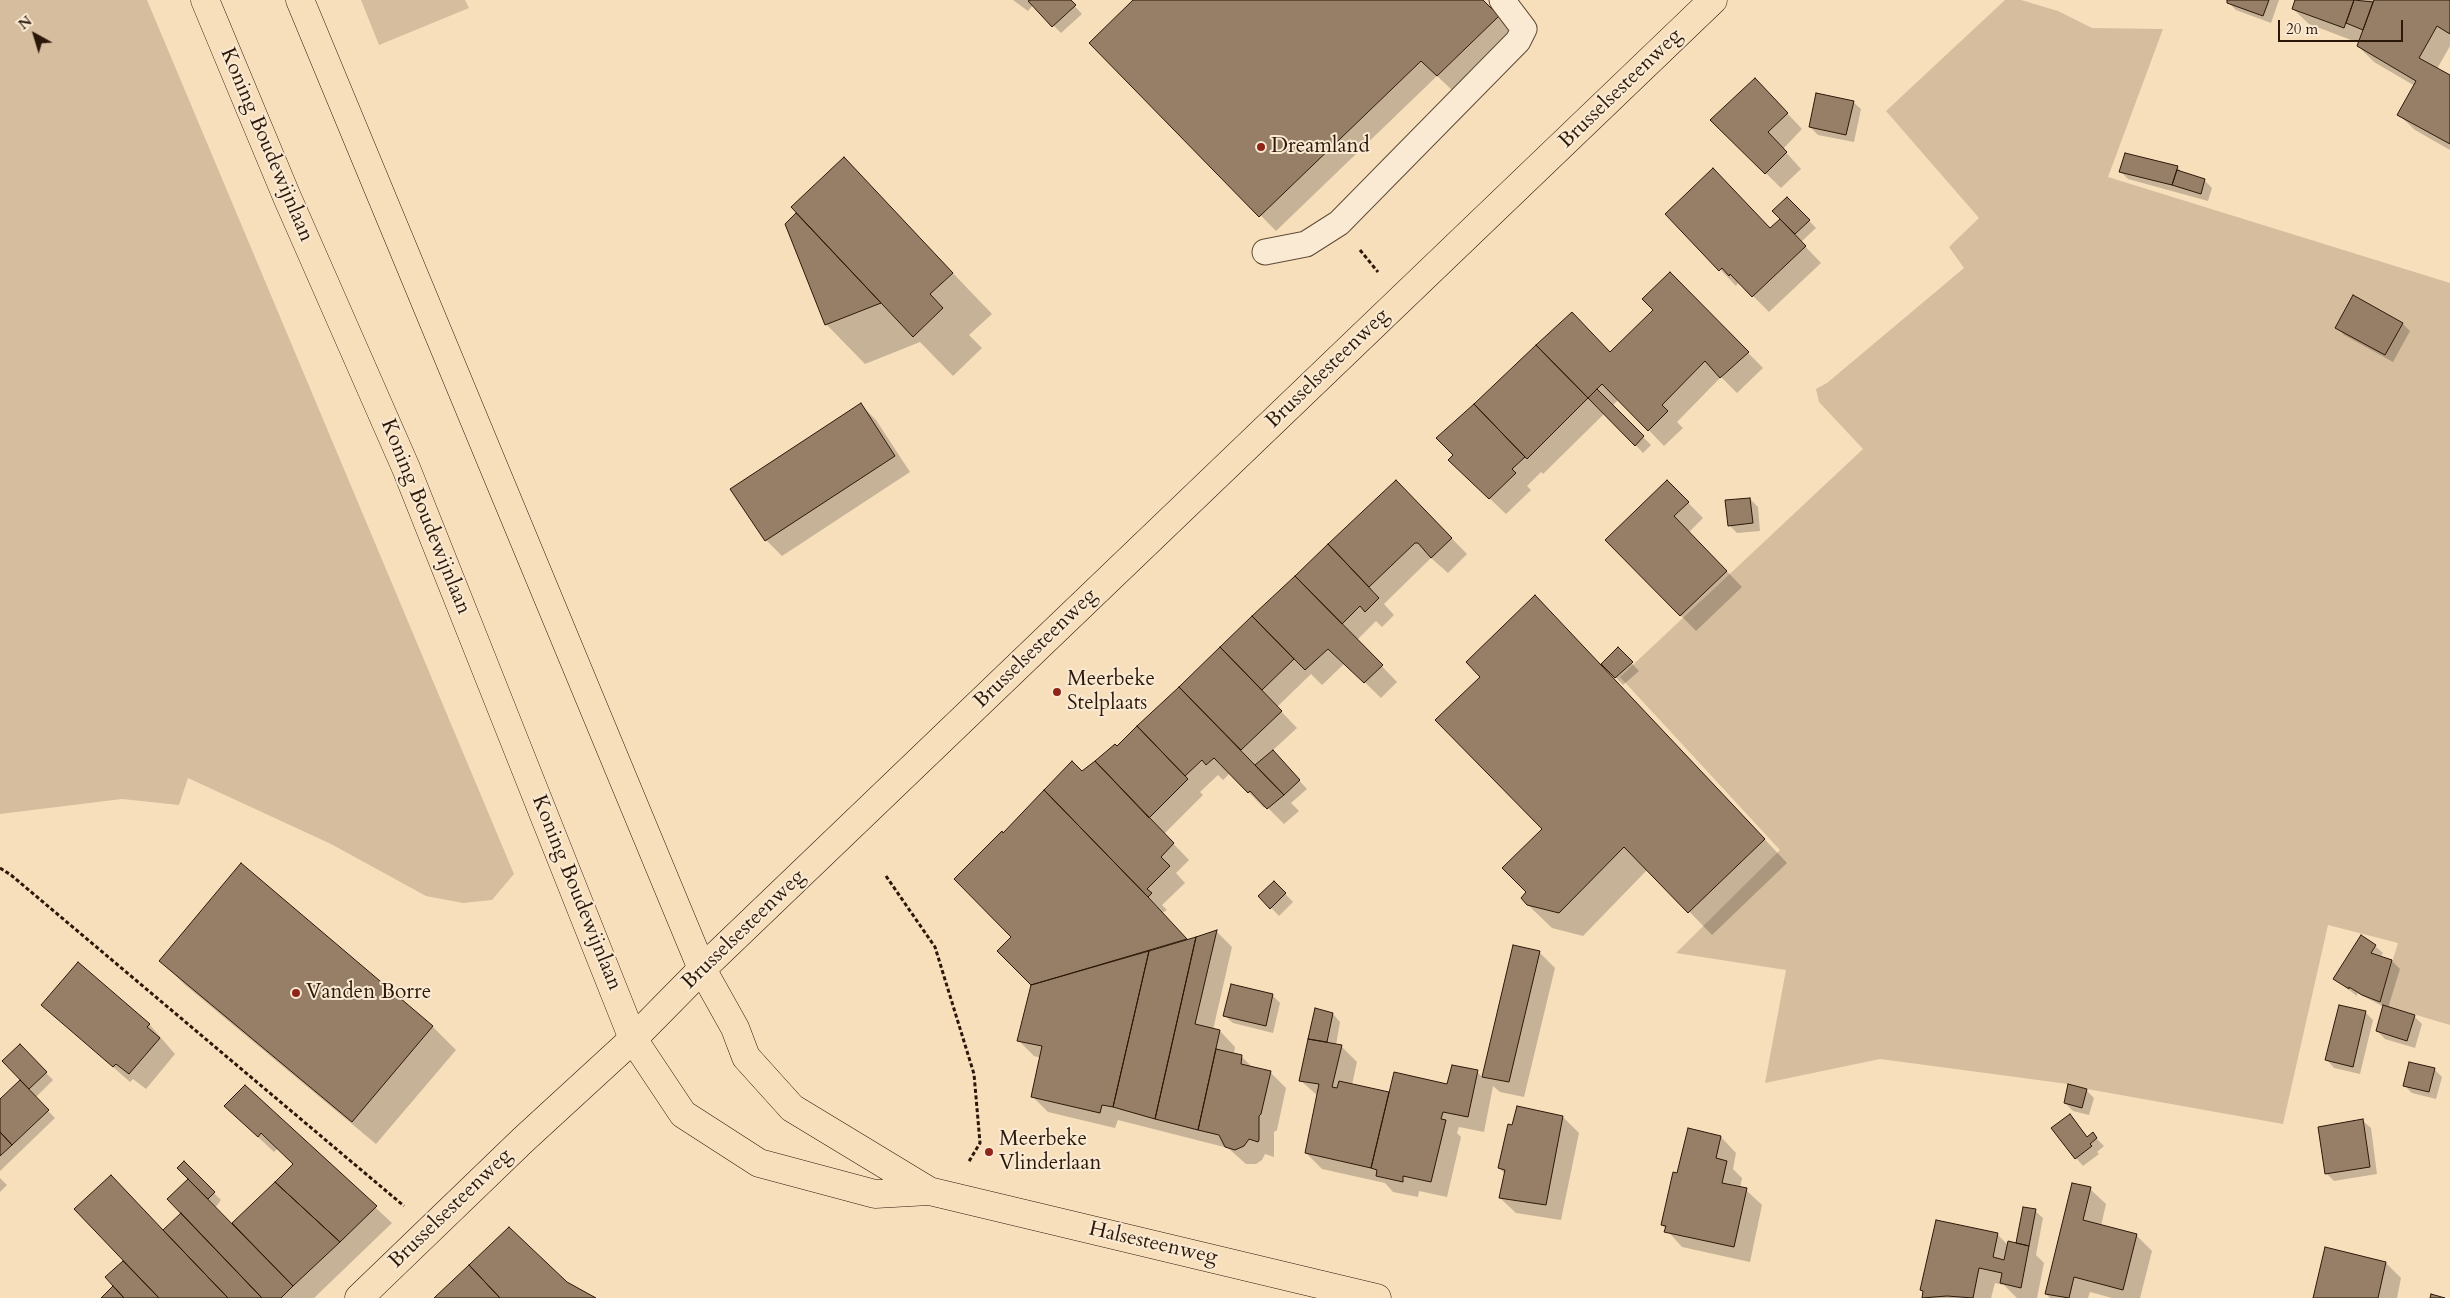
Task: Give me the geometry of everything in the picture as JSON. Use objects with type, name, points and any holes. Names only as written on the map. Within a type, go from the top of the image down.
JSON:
[{"type":"main road","name":"Koning Boudewijnlaan","points":[[205,0],[287,198],[406,468],[633,1040]]},
{"type":"main road","points":[[300,0],[702,969]]},
{"type":"main road","name":"Brusselsesteenweg","points":[[359,1298],[523,1140],[633,1040],[702,969],[1713,0]]},
{"type":"main road","name":"Halsesteenweg","points":[[702,969],[735,1028],[746,1057],[792,1108],[939,1193]]},
{"type":"main road","name":"Halsesteenweg","points":[[633,1040],[683,1114],[759,1163],[875,1194],[939,1193],[1377,1298]]},
{"type":"lane","points":[[1265,252],[1306,244],[1339,223],[1518,41],[1524,29],[1502,0]]},
{"type":"path","points":[[1339,223],[1400,300]]},
{"type":"path","points":[[0,868],[11,875],[431,1228]]},
{"type":"path","points":[[886,876],[935,947],[974,1074],[980,1142],[939,1193]]},
{"type":"shaded area","points":[[0,0],[147,0],[514,874],[492,900],[463,903],[426,896],[331,844],[188,778],[179,805],[122,799],[0,814]]},
{"type":"shaded area","points":[[361,0],[465,0],[469,8],[379,45]]},
{"type":"shaded area","points":[[2005,0],[2021,0],[2058,11],[2092,28],[2163,29],[2108,177],[2450,283],[2450,1025],[2383,1005],[2380,1002],[2398,943],[2328,925],[2283,1124],[2068,1084],[1880,1059],[1765,1083],[1786,970],[1676,953],[1780,850],[1620,677],[1863,449],[1819,402],[1816,389],[1827,383],[1964,268],[1949,247],[1979,218],[1886,111]]},
{"type":"building","points":[[1071,0],[1076,5],[1052,27],[1028,1]]},
{"type":"building","name":"Dreamland","points":[[1133,0],[1483,0],[1499,16],[1437,76],[1421,61],[1259,217],[1089,43]]},
{"type":"building","points":[[2227,0],[2269,0],[2263,16],[2227,3]]},
{"type":"building","points":[[2295,0],[2354,0],[2344,28],[2292,9]]},
{"type":"building","points":[[2354,0],[2373,2],[2363,30],[2346,23]]},
{"type":"building","points":[[2374,0],[2450,0],[2450,34],[2437,26],[2419,58],[2450,75],[2450,144],[2397,115],[2416,81],[2357,46]]},
{"type":"building","points":[[1755,78],[1788,113],[1768,132],[1787,152],[1765,174],[1710,120]]},
{"type":"building","points":[[1816,93],[1854,101],[1846,135],[1809,127]]},
{"type":"building","points":[[2125,153],[2178,166],[2172,185],[2119,172]]},
{"type":"building","points":[[844,157],[953,273],[930,294],[943,308],[913,337],[791,207]]},
{"type":"building","points":[[1713,168],[1770,228],[1780,219],[1806,246],[1752,297],[1730,274],[1729,276],[1722,268],[1719,271],[1665,214]]},
{"type":"building","points":[[2177,170],[2205,179],[2201,194],[2172,185]]},
{"type":"building","points":[[1787,197],[1810,220],[1795,234],[1772,211]]},
{"type":"building","points":[[796,213],[881,303],[825,325],[785,224]]},
{"type":"building","points":[[1670,272],[1749,352],[1720,378],[1705,361],[1662,405],[1668,411],[1648,431],[1602,384],[1588,398],[1536,345],[1572,312],[1610,352],[1653,310],[1642,299]]},
{"type":"building","points":[[2353,295],[2403,323],[2385,355],[2335,328]]},
{"type":"building","points":[[1536,345],[1588,398],[1527,459],[1474,404]]},
{"type":"building","points":[[1597,389],[1644,436],[1635,446],[1588,398]]},
{"type":"building","points":[[861,403],[895,456],[765,541],[730,489]]},
{"type":"building","points":[[1474,404],[1525,457],[1512,469],[1516,473],[1489,499],[1448,460],[1453,455],[1436,438]]},
{"type":"building","points":[[1396,480],[1452,538],[1431,558],[1418,543],[1415,543],[1369,587],[1328,544]]},
{"type":"building","points":[[1667,480],[1689,502],[1674,516],[1727,571],[1680,616],[1605,540]]},
{"type":"building","points":[[1750,498],[1753,523],[1728,526],[1725,500]]},
{"type":"building","points":[[1328,544],[1379,598],[1365,612],[1360,606],[1342,624],[1295,576]]},
{"type":"building","points":[[1295,576],[1383,665],[1364,683],[1328,649],[1305,670],[1252,616]]},
{"type":"building","points":[[1535,595],[1765,839],[1688,913],[1624,847],[1559,913],[1527,905],[1521,898],[1526,892],[1502,868],[1542,829],[1435,720],[1480,677],[1466,662]]},
{"type":"building","points":[[1252,616],[1294,659],[1262,690],[1220,647]]},
{"type":"building","points":[[1220,647],[1282,711],[1241,750],[1179,687]]},
{"type":"building","points":[[1618,647],[1633,662],[1615,678],[1601,664]]},
{"type":"building","points":[[1179,687],[1284,795],[1267,809],[1250,791],[1248,793],[1214,758],[1206,765],[1202,760],[1185,776],[1137,726]]},
{"type":"building","points":[[1137,726],[1188,779],[1149,818],[1095,761],[1115,744],[1117,746]]},
{"type":"building","points":[[1273,750],[1300,780],[1284,795],[1255,765]]},
{"type":"building","points":[[1072,761],[1082,771],[1095,761],[1174,843],[1161,857],[1170,866],[1147,889],[1152,893],[1148,897],[1044,790]]},
{"type":"building","points":[[1044,790],[1187,939],[1031,985],[997,951],[1011,937],[954,879],[1002,831],[1003,833]]},
{"type":"building","name":"Vanden Borre","points":[[241,863],[433,1026],[352,1122],[159,961]]},
{"type":"building","points":[[1274,881],[1286,893],[1270,909],[1258,896]]},
{"type":"building","points":[[1217,930],[1195,1024],[1220,1030],[1198,1130],[1155,1119],[1196,937]]},
{"type":"building","points":[[2361,935],[2376,945],[2371,953],[2392,960],[2380,1002],[2362,995],[2349,987],[2349,989],[2333,979]]},
{"type":"building","points":[[1196,937],[1155,1119],[1113,1107],[1149,951]]},
{"type":"building","points":[[1513,945],[1540,951],[1509,1082],[1482,1077]]},
{"type":"building","points":[[1149,951],[1113,1107],[1102,1105],[1100,1113],[1031,1097],[1042,1046],[1017,1041],[1031,985]]},
{"type":"building","points":[[78,962],[150,1024],[147,1027],[160,1038],[129,1074],[116,1064],[113,1067],[41,1005]]},
{"type":"building","points":[[1231,984],[1273,994],[1266,1026],[1223,1016]]},
{"type":"building","points":[[2339,1005],[2366,1011],[2353,1067],[2325,1060]]},
{"type":"building","points":[[2383,1005],[2415,1015],[2407,1041],[2376,1031]]},
{"type":"building","points":[[1315,1008],[1333,1013],[1327,1042],[1308,1039]]},
{"type":"building","points":[[1308,1039],[1342,1045],[1332,1087],[1337,1088],[1339,1081],[1389,1092],[1371,1168],[1305,1153],[1319,1084],[1299,1081]]},
{"type":"building","points":[[20,1044],[47,1072],[29,1089],[2,1061]]},
{"type":"building","points":[[1216,1049],[1242,1055],[1241,1064],[1271,1071],[1259,1116],[1259,1140],[1258,1142],[1249,1139],[1244,1146],[1235,1150],[1225,1147],[1219,1135],[1198,1130]]},
{"type":"building","points":[[2409,1062],[2435,1068],[2429,1092],[2403,1086]]},
{"type":"building","points":[[1452,1065],[1478,1070],[1468,1117],[1443,1112],[1441,1119],[1446,1120],[1431,1182],[1403,1176],[1403,1182],[1376,1176],[1377,1170],[1371,1168],[1394,1072],[1447,1084]]},
{"type":"building","points":[[20,1080],[49,1110],[12,1145],[0,1132],[0,1099]]},
{"type":"building","points":[[2068,1084],[2087,1089],[2082,1108],[2064,1103]]},
{"type":"building","points":[[245,1085],[377,1206],[340,1242],[275,1182],[293,1164],[261,1133],[258,1137],[224,1106]]},
{"type":"building","points":[[1517,1106],[1563,1116],[1546,1205],[1499,1198],[1505,1170],[1498,1168],[1508,1124],[1512,1125]]},
{"type":"building","points":[[2070,1114],[2087,1137],[2093,1132],[2097,1138],[2090,1144],[2092,1146],[2075,1159],[2051,1128]]},
{"type":"building","points":[[2363,1119],[2370,1167],[2325,1174],[2318,1127]]},
{"type":"building","points":[[1688,1128],[1721,1136],[1716,1158],[1727,1161],[1722,1183],[1747,1188],[1734,1247],[1664,1232],[1666,1226],[1661,1225],[1673,1172],[1677,1173]]},
{"type":"building","points":[[0,1132],[12,1145],[0,1156]]},
{"type":"building","points":[[184,1161],[215,1192],[208,1199],[177,1168]]},
{"type":"building","points":[[111,1175],[228,1298],[159,1298],[74,1209]]},
{"type":"building","points":[[188,1179],[293,1286],[281,1298],[262,1298],[167,1199]]},
{"type":"building","points":[[275,1182],[340,1242],[293,1286],[232,1223]]},
{"type":"building","points":[[2072,1183],[2091,1187],[2083,1220],[2137,1234],[2123,1290],[2074,1277],[2069,1298],[2045,1294]]},
{"type":"building","points":[[2023,1207],[2036,1209],[2029,1246],[2016,1243]]},
{"type":"building","points":[[181,1213],[262,1298],[228,1298],[163,1230]]},
{"type":"building","points":[[1936,1220],[1998,1233],[1993,1257],[2004,1260],[2008,1241],[2029,1246],[2021,1288],[2000,1283],[2002,1273],[1979,1268],[1973,1298],[1947,1296],[1922,1298],[1923,1291],[1920,1290]]},
{"type":"building","points":[[509,1227],[567,1282],[596,1298],[500,1298],[469,1265]]},
{"type":"building","points":[[2325,1247],[2386,1262],[2378,1298],[2313,1298]]},
{"type":"building","points":[[123,1261],[159,1298],[124,1298],[105,1277]]},
{"type":"building","points":[[469,1265],[500,1298],[434,1298]]},
{"type":"building","points":[[113,1286],[124,1298],[101,1298]]},
{"type":"building","points":[[2431,1294],[2445,1298],[2430,1298]]},
{"type":"place","name":"Dreamland","points":[[1261,147]]},
{"type":"place","name":"Meerbeke Stelplaats","points":[[1057,692]]},
{"type":"place","name":"Vanden Borre","points":[[296,993]]},
{"type":"place","name":"Meerbeke Vlinderlaan","points":[[989,1152]]}]
